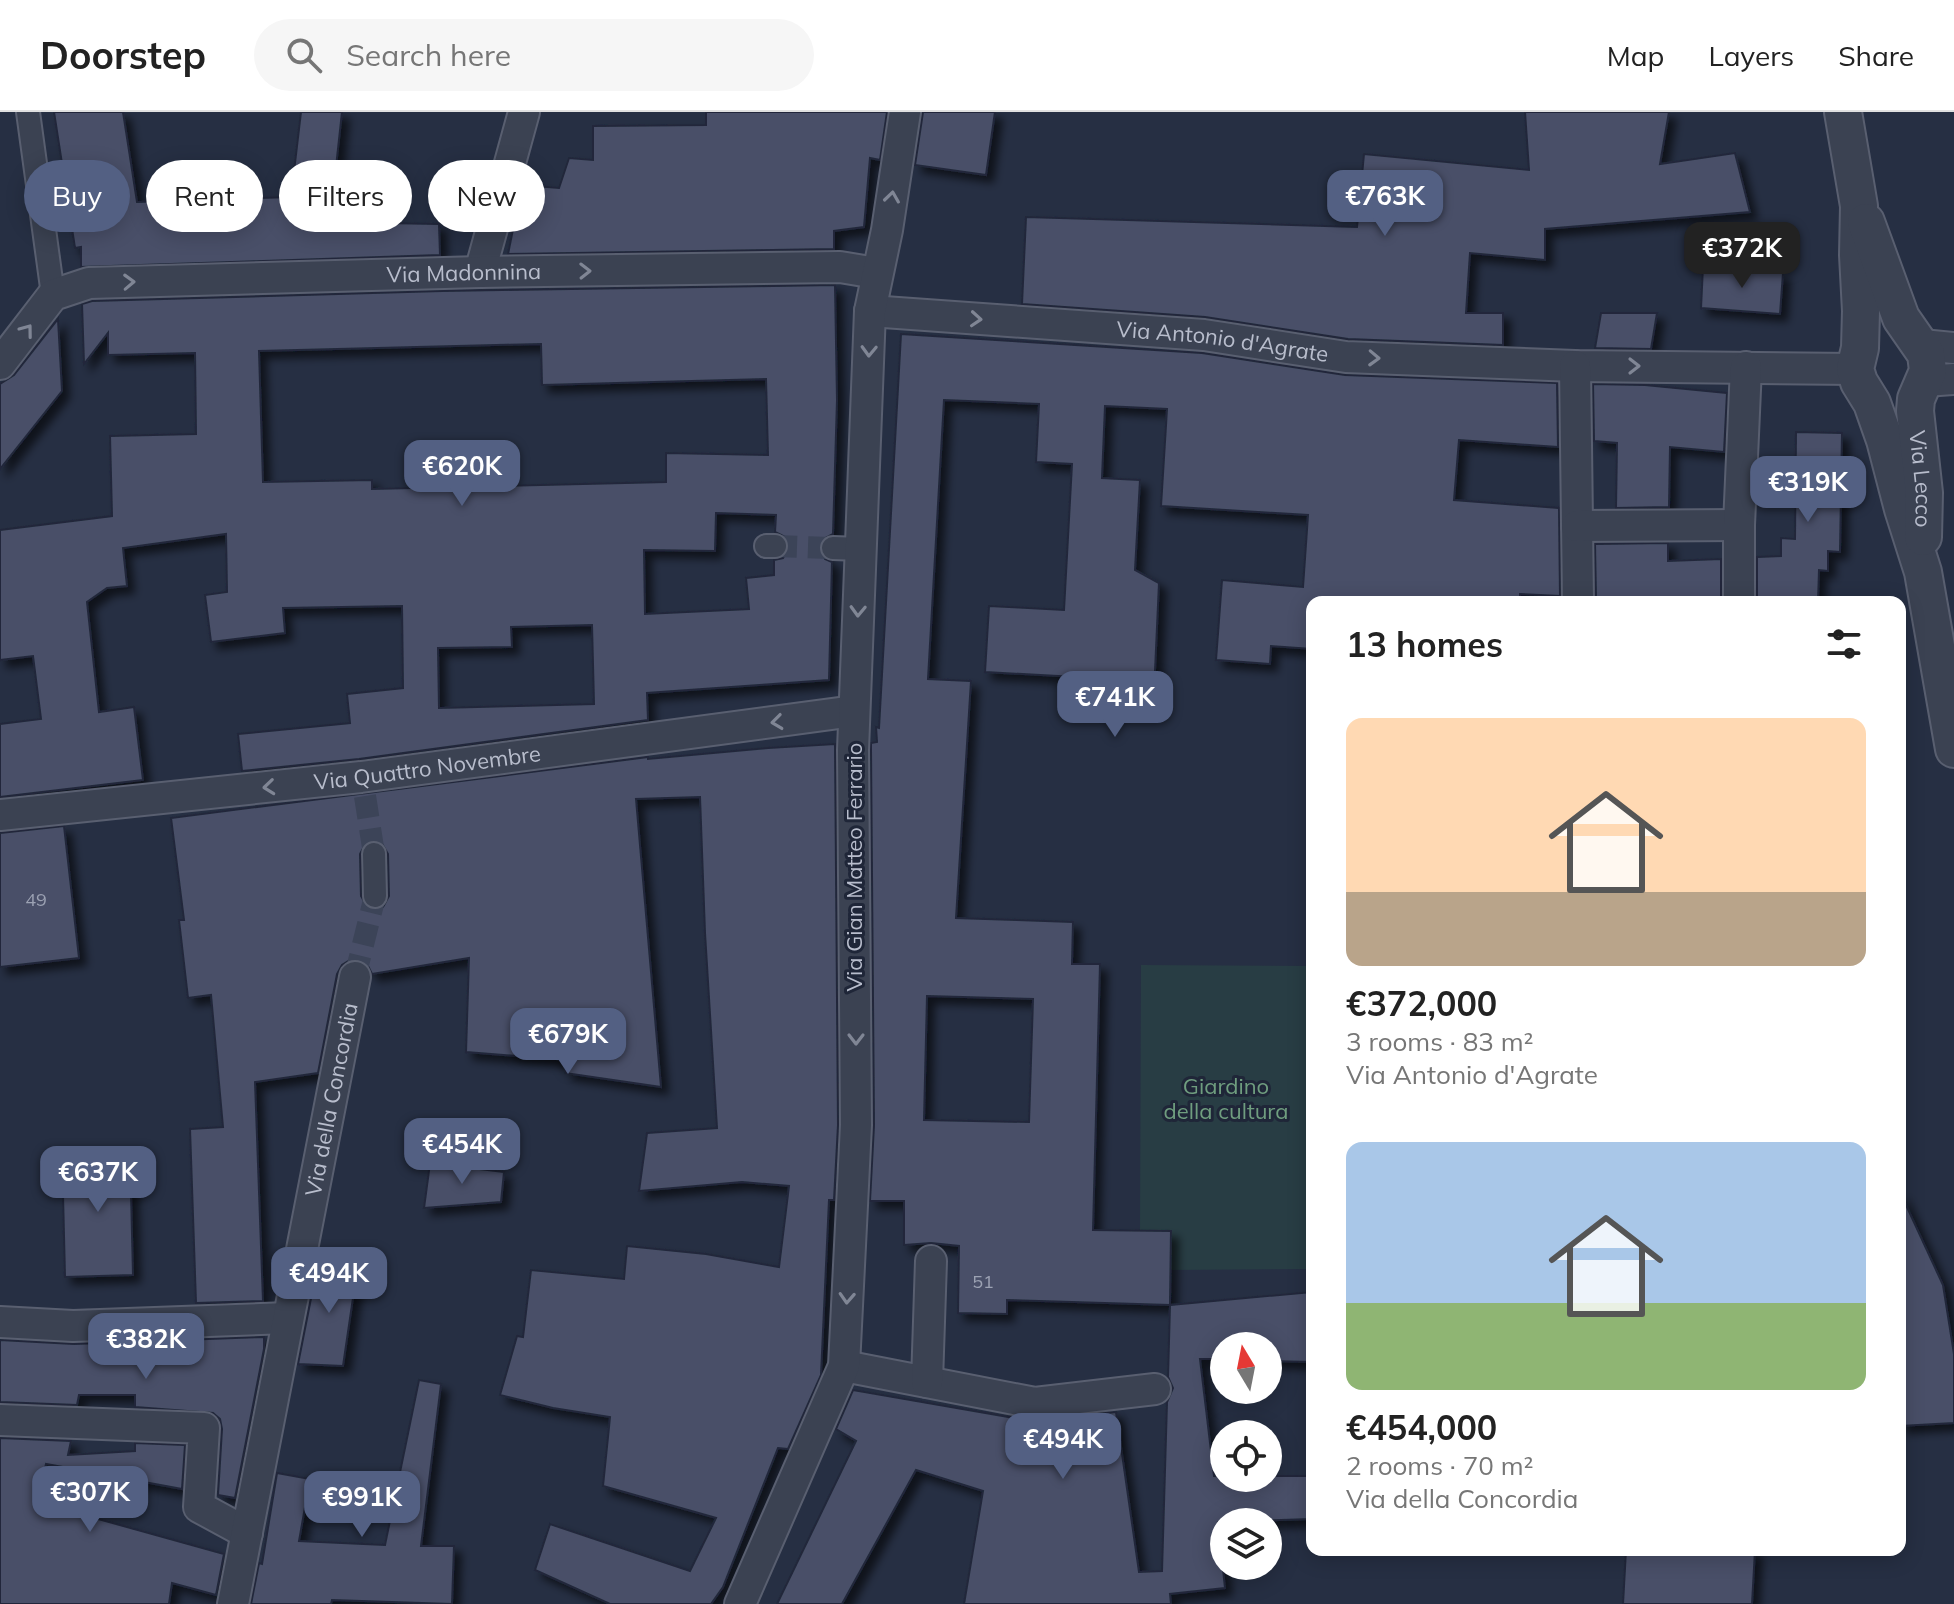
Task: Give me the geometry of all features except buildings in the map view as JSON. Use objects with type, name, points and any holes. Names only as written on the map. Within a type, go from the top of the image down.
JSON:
[{"type":"street","points":[[0,364],[53,295],[28,112]]},
{"type":"street","points":[[480,272],[524,112]]},
{"type":"street","name":"Via Gian Matteo Ferrario","points":[[740,1604],[844,1366],[856,1125],[854,711],[847,548],[870,311],[887,230],[905,112]]},
{"type":"street","name":"Via Lecco","points":[[1843,112],[1859,206],[1861,370],[1885,440],[1923,572],[1954,749]]},
{"type":"street","name":"Via Lecco","points":[[1859,206],[1893,299],[1929,343],[1928,363],[1933,383],[1915,411],[1924,493],[1923,572]]},
{"type":"street","name":"Via Madonnina","points":[[53,295],[89,283],[480,272],[840,267],[876,273]]},
{"type":"street","name":"Via Antonio d'Agrate","points":[[870,311],[1204,335],[1346,357],[1575,366],[1861,370]]},
{"type":"street","points":[[1861,370],[1870,336],[1883,330],[1898,330],[1929,343]]},
{"type":"street","points":[[1575,366],[1578,596]]},
{"type":"street","points":[[1739,596],[1746,367]]},
{"type":"street","name":"Via Lecco","points":[[1861,370],[1879,400],[1893,402],[1908,398],[1933,383]]},
{"type":"street","points":[[1577,526],[1739,525]]},
{"type":"street","name":"Via Quattro Novembre","points":[[0,815],[363,786],[854,711]]},
{"type":"street","points":[[374,854],[375,896]]},
{"type":"street","name":"Via della Concordia","points":[[233,1604],[355,977]]},
{"type":"street","points":[[927,1382],[931,1261]]},
{"type":"street","points":[[0,1322],[73,1326],[288,1318]]},
{"type":"street","points":[[844,1366],[1035,1403],[1155,1389]]},
{"type":"street","points":[[0,1420],[204,1428],[199,1507],[247,1533]]},
{"type":"green space","name":"Giardino della cultura","points":[[1141,965],[1306,966],[1306,1269],[1170,1270],[1171,1232],[1140,1230]]},
{"type":"tunnel","points":[[775,546],[833,548]]},
{"type":"tunnel","points":[[365,796],[374,854]]},
{"type":"tunnel","points":[[355,977],[375,896]]}]
